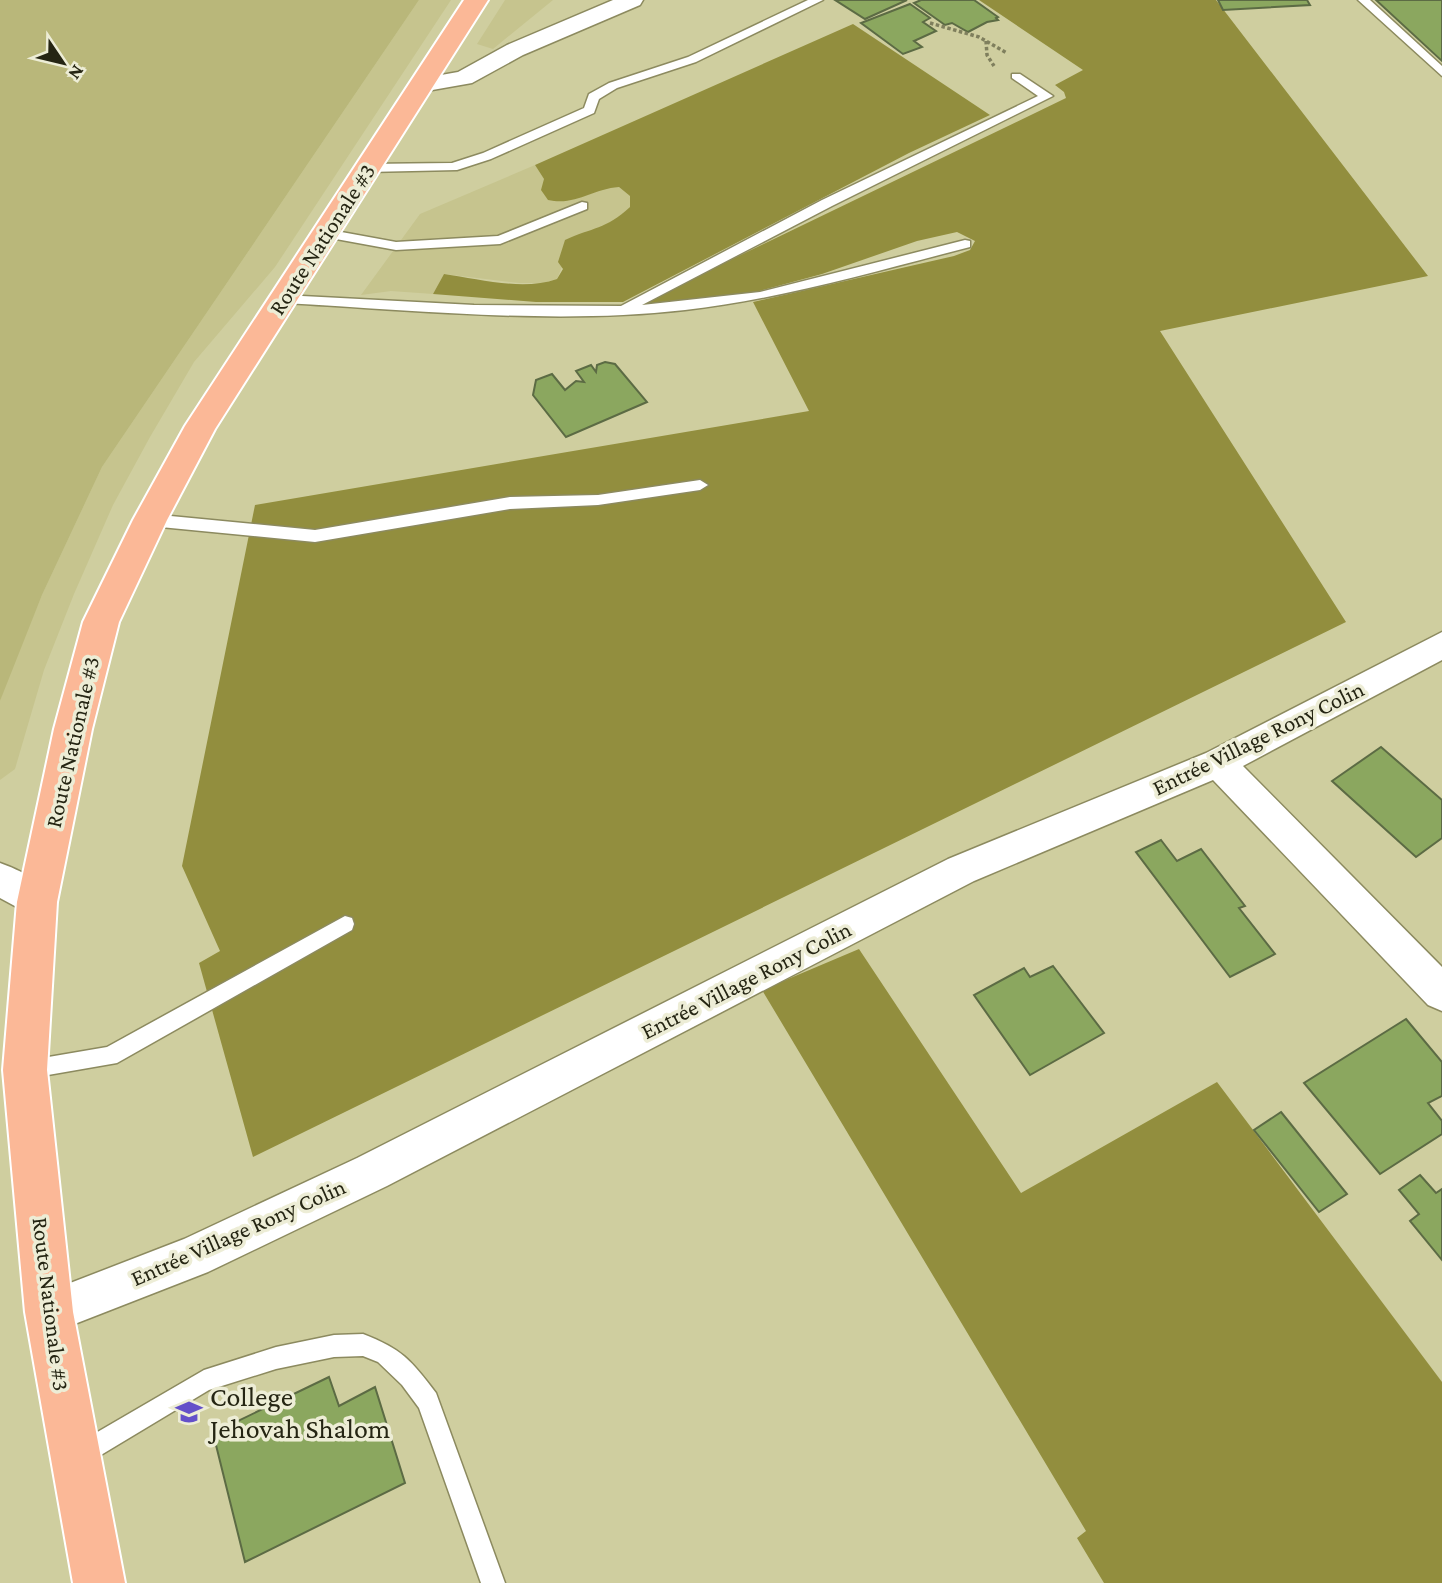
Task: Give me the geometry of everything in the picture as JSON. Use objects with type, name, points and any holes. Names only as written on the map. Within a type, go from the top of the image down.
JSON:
[{"type":"main road","name":"Route Nationale #3","points":[[99,1583],[48,1312],[25,1070],[37,902],[73,729],[100,622],[150,520],[201,426],[476,0]]},
{"type":"street","points":[[421,85],[464,78],[515,50],[632,0]]},
{"type":"street","name":"Entrée Village Rony Colin","points":[[48,1312],[193,1257],[372,1172],[961,870],[1218,763],[1442,645]]},
{"type":"street","points":[[1218,763],[1442,993]]},
{"type":"street","points":[[0,879],[37,902]]},
{"type":"lane","points":[[367,168],[453,167],[487,156],[590,110],[593,97],[607,87],[689,61],[817,0]]},
{"type":"lane","points":[[1364,0],[1442,72]]},
{"type":"lane","points":[[618,311],[1047,96],[1016,76]]},
{"type":"lane","points":[[325,233],[396,246],[500,240],[582,206]]},
{"type":"lane","points":[[283,299],[362,305],[618,311],[684,306],[760,296],[965,244]]},
{"type":"lane","points":[[150,520],[315,536],[510,503],[598,500],[700,485]]},
{"type":"lane","points":[[25,1070],[110,1056],[345,925]]},
{"type":"lane","points":[[74,1458],[204,1381],[276,1358],[334,1346],[363,1345],[386,1354],[410,1377],[428,1401],[493,1583]]},
{"type":"path","points":[[930,23],[986,41],[1013,57],[1020,70],[1016,76],[993,65],[985,47],[986,41]]},
{"type":"shaded area","points":[[0,0],[419,0],[102,467],[42,595],[0,701]]},
{"type":"shaded area","points":[[419,0],[451,0],[275,267],[194,362],[150,437],[113,505],[74,594],[44,670],[15,769],[0,780],[0,701],[8,676],[42,595],[102,467]]},
{"type":"shaded area","points":[[505,0],[553,0],[493,49],[477,44]]},
{"type":"shaded area","points":[[979,0],[1216,0],[1428,276],[1160,331],[1346,622],[253,1157],[199,963],[220,951],[182,866],[255,505],[809,411],[753,302],[954,256],[970,250],[975,241],[957,232],[917,241],[822,274],[756,292],[682,303],[635,306],[1066,98],[1064,92],[1055,85],[1083,70]]},
{"type":"shaded area","points":[[853,24],[990,115],[909,153],[623,302],[536,302],[433,294],[444,274],[516,284],[557,279],[563,269],[558,262],[565,240],[613,220],[630,207],[630,196],[619,187],[567,201],[548,200],[541,190],[544,179],[535,165]]},
{"type":"shaded area","points":[[535,165],[544,179],[587,195],[603,188],[619,187],[630,196],[630,207],[616,220],[598,230],[575,236],[557,279],[543,283],[519,283],[444,274],[433,294],[391,291],[361,295],[420,214]]},
{"type":"shaded area","points":[[859,949],[1021,1193],[1217,1082],[1442,1382],[1442,1583],[1104,1583],[1077,1538],[1086,1531],[762,990]]},
{"type":"building","points":[[835,0],[907,0],[865,19]]},
{"type":"building","points":[[921,0],[974,0],[998,17],[998,20],[987,22],[968,32],[952,23],[945,25],[914,3]]},
{"type":"building","points":[[1218,0],[1307,0],[1310,5],[1223,10]]},
{"type":"building","points":[[1376,0],[1442,0],[1442,61]]},
{"type":"building","points":[[910,4],[930,18],[923,22],[936,31],[914,41],[922,47],[903,54],[861,23]]},
{"type":"building","points":[[605,362],[615,364],[647,402],[566,437],[533,395],[536,380],[552,374],[565,390],[576,381],[584,382],[576,371],[591,365],[596,372],[597,365]]},
{"type":"building","points":[[1381,747],[1442,800],[1442,838],[1416,857],[1332,781]]},
{"type":"building","points":[[1161,840],[1177,861],[1201,849],[1245,906],[1239,908],[1275,954],[1230,977],[1136,852]]},
{"type":"building","points":[[1053,966],[1104,1033],[1030,1075],[974,995],[1024,968],[1030,977]]},
{"type":"building","points":[[1406,1019],[1442,1062],[1442,1096],[1428,1103],[1442,1121],[1442,1134],[1380,1174],[1304,1083]]},
{"type":"building","points":[[1281,1112],[1347,1194],[1319,1212],[1254,1130]]},
{"type":"building","points":[[1420,1175],[1436,1193],[1442,1189],[1442,1260],[1410,1221],[1419,1214],[1399,1190]]},
{"type":"building","points":[[329,1377],[339,1406],[375,1387],[405,1483],[245,1562],[213,1433]]},
{"type":"place","name":"College Jehovah Shalom","points":[[189,1412]]}]
